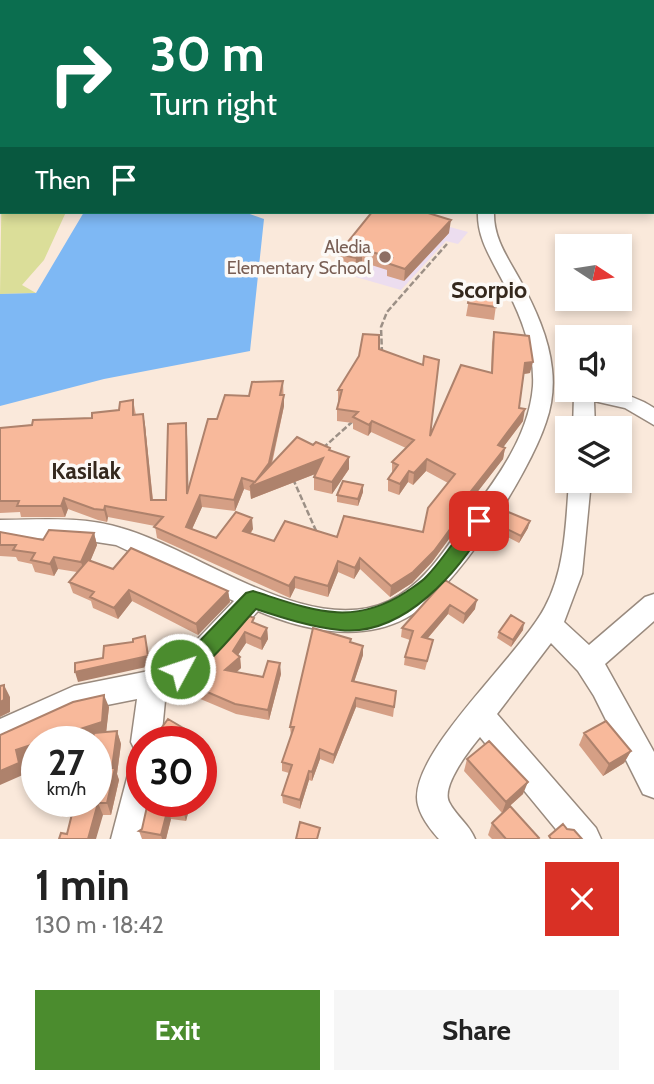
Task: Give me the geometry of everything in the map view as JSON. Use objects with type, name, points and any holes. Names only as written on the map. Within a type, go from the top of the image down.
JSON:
[{"type":"street","points":[[0,529],[83,532],[123,538],[253,599],[319,619],[356,622],[395,609],[415,598],[433,583],[453,558],[522,452],[535,424],[543,383],[536,335],[497,253],[488,231],[486,214]]},
{"type":"street","points":[[543,383],[555,386]]},
{"type":"street","points":[[624,402],[654,418]]},
{"type":"street","points":[[460,839],[435,807],[433,785],[447,758],[550,625],[562,600],[570,572],[579,493]]},
{"type":"street","points":[[0,733],[74,699],[153,683],[180,669],[199,656],[253,599]]},
{"type":"street","points":[[587,662],[654,605]]},
{"type":"street","points":[[550,625],[587,662],[604,687],[654,783]]},
{"type":"street","points":[[148,726],[153,683]]},
{"type":"street","points":[[480,715],[585,839]]},
{"type":"street","points":[[127,839],[132,817]]},
{"type":"path","points":[[382,358],[381,327],[387,312],[447,244]]},
{"type":"path","points":[[315,453],[351,424],[356,416]]},
{"type":"path","points":[[296,471],[292,477],[317,534],[314,542]]},
{"type":"shaded area","name":"Aledia Elementary School","points":[[376,214],[403,214],[468,232],[458,244],[446,241],[401,290],[328,269]]},
{"type":"green space","points":[[1,214],[65,214],[44,260],[22,285],[36,293],[0,294]]},
{"type":"water","points":[[83,214],[250,214],[264,219],[250,351],[104,379],[0,406],[0,294],[36,293]]},
{"type":"building","points":[[370,214],[432,214],[451,220],[405,269],[387,263],[392,258],[362,249],[356,258],[338,254]]},
{"type":"building","points":[[471,288],[498,291],[496,307],[468,303]]},
{"type":"building","points":[[494,332],[529,336],[533,362],[525,363],[519,408],[525,409],[498,445],[505,448],[453,514],[459,517],[434,551],[413,572],[391,586],[360,558],[355,568],[338,561],[328,586],[295,577],[289,586],[154,527],[163,517],[105,506],[104,510],[94,509],[64,498],[61,506],[17,506],[19,501],[0,501],[0,428],[32,425],[33,420],[92,418],[92,413],[119,410],[120,402],[133,400],[133,415],[143,414],[151,500],[166,500],[168,424],[186,423],[187,494],[208,419],[217,419],[225,395],[249,396],[252,382],[283,381],[280,395],[284,395],[269,463],[255,482],[242,478],[234,500],[200,495],[186,527],[216,538],[236,512],[252,518],[243,531],[274,541],[285,521],[337,537],[344,516],[423,532],[428,508],[455,474],[427,459],[414,473],[409,471],[400,484],[388,479],[398,465],[392,462],[414,440],[372,421],[369,425],[353,417],[358,412],[337,409],[342,390],[338,390],[359,356],[363,334],[379,335],[379,349],[423,365],[424,356],[439,360],[430,436],[461,365],[492,373]]},
{"type":"building","points":[[297,437],[313,445],[316,442],[349,457],[332,482],[314,477],[323,458],[250,487]]},
{"type":"building","points":[[343,481],[363,485],[358,499],[337,495]]},
{"type":"building","points":[[501,509],[530,521],[521,536],[493,522]]},
{"type":"building","points":[[49,530],[94,533],[81,562],[54,557],[50,564],[31,560],[35,553],[13,550],[16,545],[0,545],[0,532],[43,540]]},
{"type":"building","points":[[131,548],[228,591],[196,624],[129,590],[114,608],[90,597],[94,592],[69,582],[88,560],[113,569]]},
{"type":"building","points":[[445,580],[477,600],[465,614],[450,605],[422,637],[433,640],[427,661],[405,657],[413,631],[402,628]]},
{"type":"building","points":[[247,615],[254,618],[252,622],[267,628],[261,639],[245,632],[233,651],[240,657],[225,670],[263,677],[268,661],[280,663],[268,710],[235,704],[177,679],[182,671],[209,655]]},
{"type":"building","points":[[511,615],[524,623],[513,640],[499,632]]},
{"type":"building","points":[[313,628],[351,639],[350,642],[363,646],[352,681],[396,691],[394,707],[356,698],[334,755],[320,749],[312,772],[309,771],[300,800],[282,795],[292,765],[282,762],[294,727],[290,727]]},
{"type":"building","points":[[145,636],[148,656],[75,672],[75,663],[103,658],[104,646],[133,642],[133,639]]},
{"type":"building","points":[[4,685],[4,700],[0,702],[0,686]]},
{"type":"building","points":[[104,695],[102,722],[90,726],[21,726],[21,748],[16,750],[19,763],[0,771],[0,735],[73,702]]},
{"type":"building","points":[[168,719],[180,726],[163,726]]},
{"type":"building","points":[[606,721],[631,751],[609,764],[584,733]]},
{"type":"building","points":[[112,731],[117,731],[112,768]]},
{"type":"building","points":[[489,741],[528,782],[506,802],[467,759]]},
{"type":"building","points":[[510,806],[538,839],[506,839],[492,823]]},
{"type":"building","points":[[71,817],[94,817],[88,839],[59,839],[61,833],[67,834]]},
{"type":"building","points":[[145,817],[166,817],[161,835],[139,831]]},
{"type":"building","points":[[300,822],[320,828],[317,839],[296,839]]},
{"type":"building","points":[[563,824],[567,829],[574,830],[582,839],[551,839],[549,836]]},
{"type":"place","name":"Aledia Elementary School","points":[[385,257]]},
{"type":"district","name":"Scorpio","points":[[489,290]]},
{"type":"district","name":"Kasilak","points":[[86,471]]},
{"type":"route","points":[[180,669],[199,656],[253,599],[297,614],[342,622],[372,619],[395,609],[415,598],[433,583],[479,521]]}]
